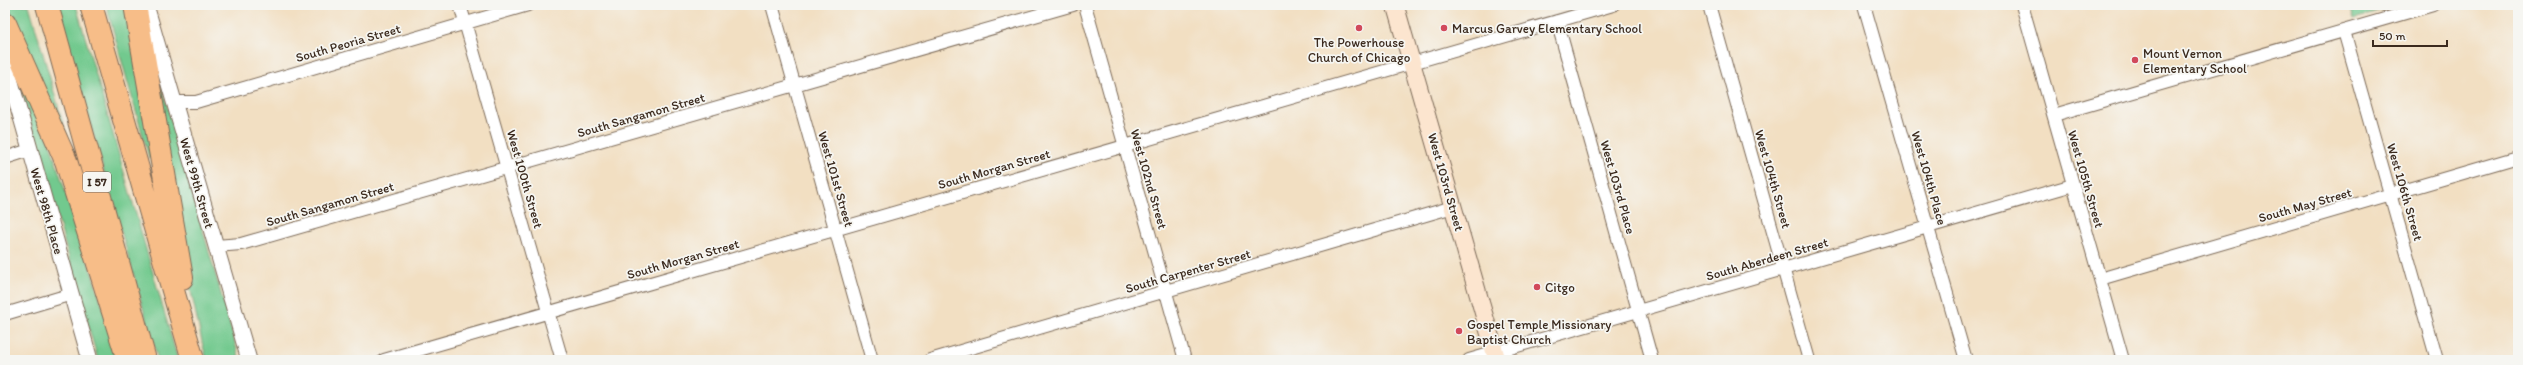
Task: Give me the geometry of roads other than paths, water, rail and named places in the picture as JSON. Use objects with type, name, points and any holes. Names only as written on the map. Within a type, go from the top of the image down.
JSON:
[{"type":"highway","name":"I 57","points":[[47,5],[145,360]]},
{"type":"highway","points":[[91,5],[193,360]]},
{"type":"highway","points":[[135,5],[182,277],[186,335]]},
{"type":"highway","points":[[5,24],[66,161],[128,360]]},
{"type":"main road","name":"West 103rd Street","points":[[1395,5],[1496,356]]},
{"type":"street","name":"West 99th Street","points":[[146,5],[250,360]]},
{"type":"street","name":"West 100th Street","points":[[460,5],[562,360]]},
{"type":"street","name":"South Peoria Street","points":[[174,102],[196,102],[528,5]]},
{"type":"street","name":"West 101st Street","points":[[772,5],[872,360]]},
{"type":"street","name":"South Sangamon Street","points":[[216,246],[241,244],[507,169],[1073,5]]},
{"type":"street","name":"West 102nd Street","points":[[1086,5],[1185,360]]},
{"type":"street","name":"South Morgan Street","points":[[384,360],[1613,5]]},
{"type":"street","name":"West 104th Street","points":[[1709,5],[1809,360]]},
{"type":"street","name":"West 104th Place","points":[[1864,5],[1929,226],[1966,360]]},
{"type":"street","name":"West 105th Street","points":[[2022,5],[2123,360]]},
{"type":"street","points":[[2054,116],[2433,5]]},
{"type":"street","name":"West 103rd Place","points":[[1557,21],[1652,360]]},
{"type":"street","name":"West 106th Street","points":[[2344,31],[2437,360]]},
{"type":"street","name":"West 98th Place","points":[[5,61],[90,360]]},
{"type":"street","points":[[5,158],[30,150]]},
{"type":"street","name":"South May Street","points":[[2100,279],[2518,157]]},
{"type":"street","name":"South Aberdeen Street","points":[[1469,360],[1496,356],[1638,311],[2073,185]]},
{"type":"street","name":"South Carpenter Street","points":[[930,360],[1453,207]]},
{"type":"street","points":[[5,314],[72,294]]},
{"type":"place","name":"The Powerhouse Church of Chicago","points":[[1359,28]]},
{"type":"place","name":"Marcus Garvey Elementary School","points":[[1444,28]]},
{"type":"place","name":"Mount Vernon Elementary School","points":[[2135,60]]},
{"type":"place","name":"Citgo","points":[[1537,287]]},
{"type":"place","name":"Gospel Temple Missionary Baptist Church","points":[[1459,331]]}]
